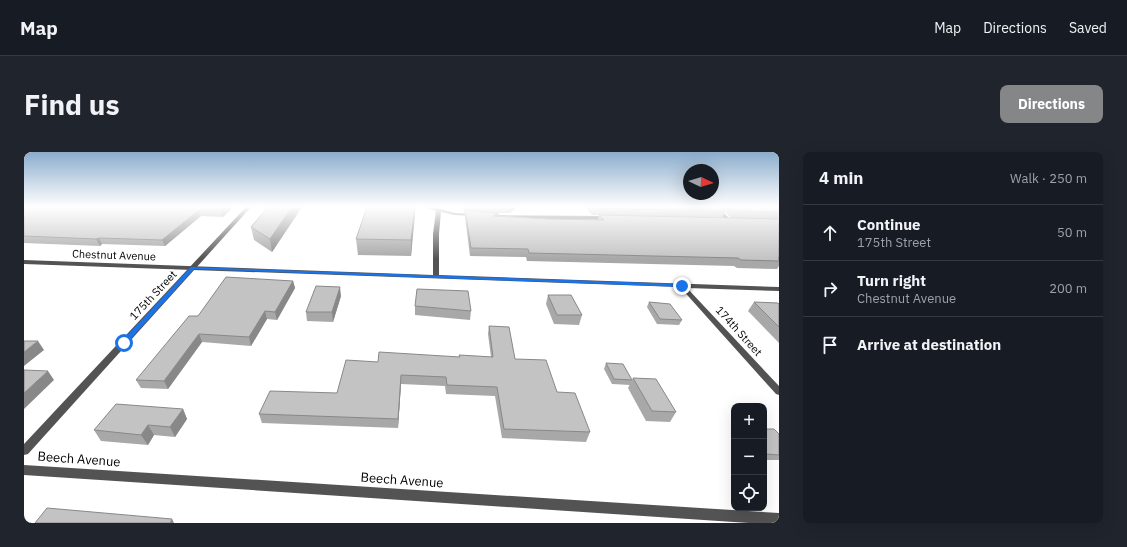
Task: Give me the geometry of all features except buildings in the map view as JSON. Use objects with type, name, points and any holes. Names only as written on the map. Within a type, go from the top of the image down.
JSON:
[{"type":"street","name":"175th Street","points":[[24,451],[234,224]]},
{"type":"street","points":[[436,276],[437,224]]},
{"type":"street","name":"Chestnut Avenue","points":[[24,262],[779,289]]},
{"type":"street","name":"174th Street","points":[[682,286],[779,392]]},
{"type":"street","name":"Beech Avenue","points":[[24,470],[779,519]]},
{"type":"route","points":[[124,343],[193,268],[682,286]]}]
